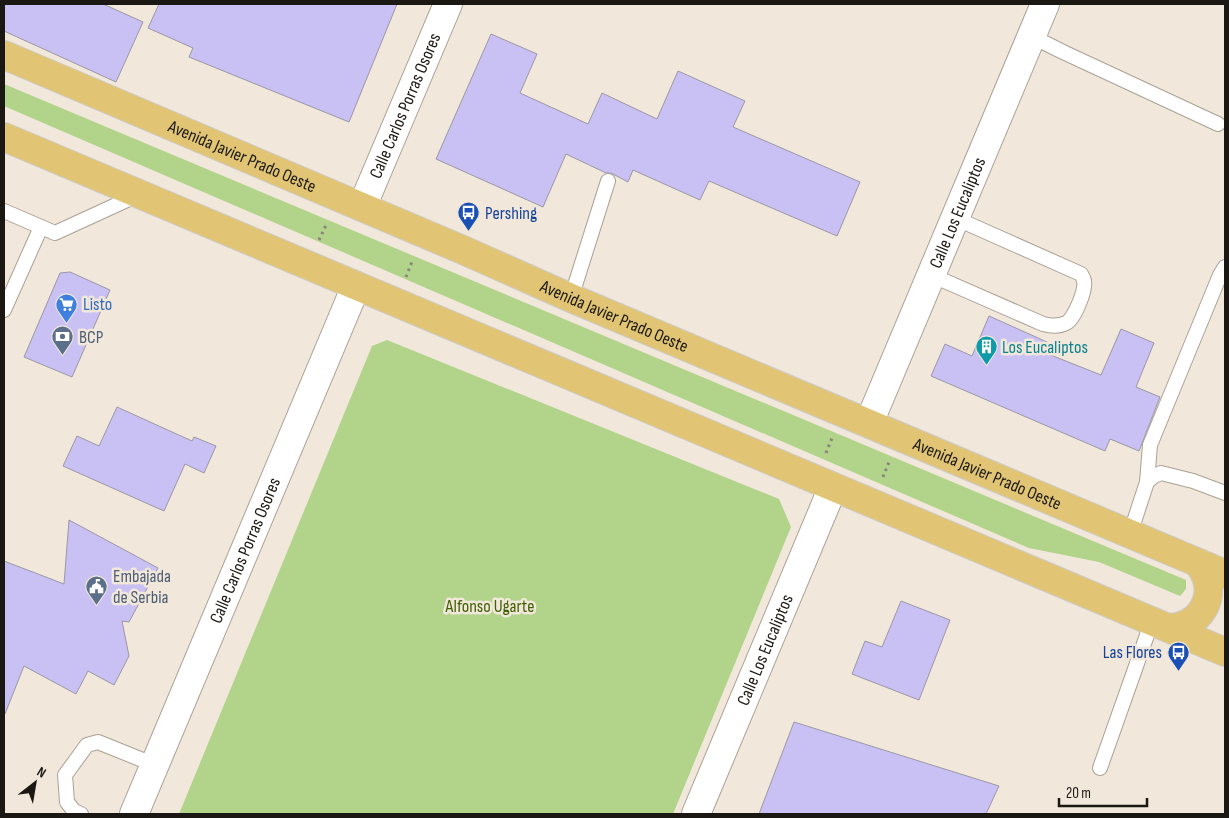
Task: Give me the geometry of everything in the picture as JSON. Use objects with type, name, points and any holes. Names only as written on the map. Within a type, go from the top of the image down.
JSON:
[{"type":"main road","name":"Avenida Javier Prado Oeste","points":[[4,55],[571,298],[1225,574]]},
{"type":"main road","points":[[4,137],[1225,652]]},
{"type":"main road","points":[[1161,624],[1181,626],[1191,622],[1200,614],[1209,594],[1208,583],[1198,563]]},
{"type":"street","name":"Calle Carlos Porras Osores","points":[[350,202],[448,4]]},
{"type":"street","name":"Calle Los Eucaliptos","points":[[868,423],[1045,4]]},
{"type":"street","name":"Calle Carlos Porras Osores","points":[[134,814],[356,286]]},
{"type":"street","name":"Calle Los Eucaliptos","points":[[696,814],[824,483]]},
{"type":"lane","points":[[1031,36],[1218,124]]},
{"type":"lane","points":[[571,298],[608,181]]},
{"type":"lane","points":[[4,211],[55,233],[140,194]]},
{"type":"lane","points":[[931,274],[1043,324],[1058,326],[1068,323],[1073,316],[1084,290],[1082,274],[955,218]]},
{"type":"lane","points":[[4,310],[41,227]]},
{"type":"lane","points":[[1130,534],[1147,482],[1150,445],[1220,275],[1225,267]]},
{"type":"lane","points":[[1147,482],[1161,473],[1192,481],[1225,493]]},
{"type":"lane","points":[[1100,768],[1161,624]]},
{"type":"lane","points":[[81,814],[74,811],[67,802],[65,775],[86,744],[98,742],[155,765]]},
{"type":"path","points":[[308,265],[350,202]]},
{"type":"path","points":[[396,302],[423,233]]},
{"type":"path","points":[[824,483],[842,412]]},
{"type":"path","points":[[872,504],[900,436]]},
{"type":"green space","points":[[4,84],[1186,580],[1186,589],[1180,596],[1099,562],[1029,548],[4,106]]},
{"type":"green space","name":"Alfonso Ugarte","points":[[387,340],[779,499],[791,527],[673,814],[179,814],[372,346]]},
{"type":"building","points":[[4,4],[103,4],[143,22],[116,82],[4,31]]},
{"type":"building","points":[[159,4],[397,4],[349,122],[189,57],[193,48],[148,28]]},
{"type":"building","points":[[491,34],[537,54],[520,93],[588,124],[602,93],[657,119],[678,71],[745,101],[733,127],[860,182],[837,236],[709,181],[700,200],[633,170],[628,182],[566,154],[543,207],[436,159]]},
{"type":"building","name":"Listo","points":[[70,272],[110,290],[72,377],[24,357],[60,273]]},
{"type":"building","points":[[989,316],[1047,342],[1043,352],[1101,375],[1121,329],[1154,343],[1136,387],[1160,397],[1139,451],[1110,439],[1105,451],[931,376],[945,344],[972,356]]},
{"type":"building","points":[[117,407],[192,441],[194,437],[216,446],[204,473],[185,464],[164,511],[63,466],[77,436],[99,446]]},
{"type":"building","points":[[69,520],[158,568],[129,622],[122,621],[129,656],[114,685],[88,671],[76,694],[24,666],[4,714],[4,561],[64,584]]},
{"type":"building","points":[[901,601],[950,620],[919,700],[852,674],[865,641],[882,647]]},
{"type":"building","points":[[794,722],[999,786],[986,814],[759,814]]},
{"type":"place","name":"Pershing","points":[[469,232]]},
{"type":"place","name":"Listo","points":[[67,323]]},
{"type":"place","name":"BCP","points":[[63,356]]},
{"type":"place","name":"Los Eucaliptos","points":[[986,366]]},
{"type":"place","name":"Embajada de Serbia","points":[[97,605]]},
{"type":"place","name":"Las Flores","points":[[1178,671]]}]
